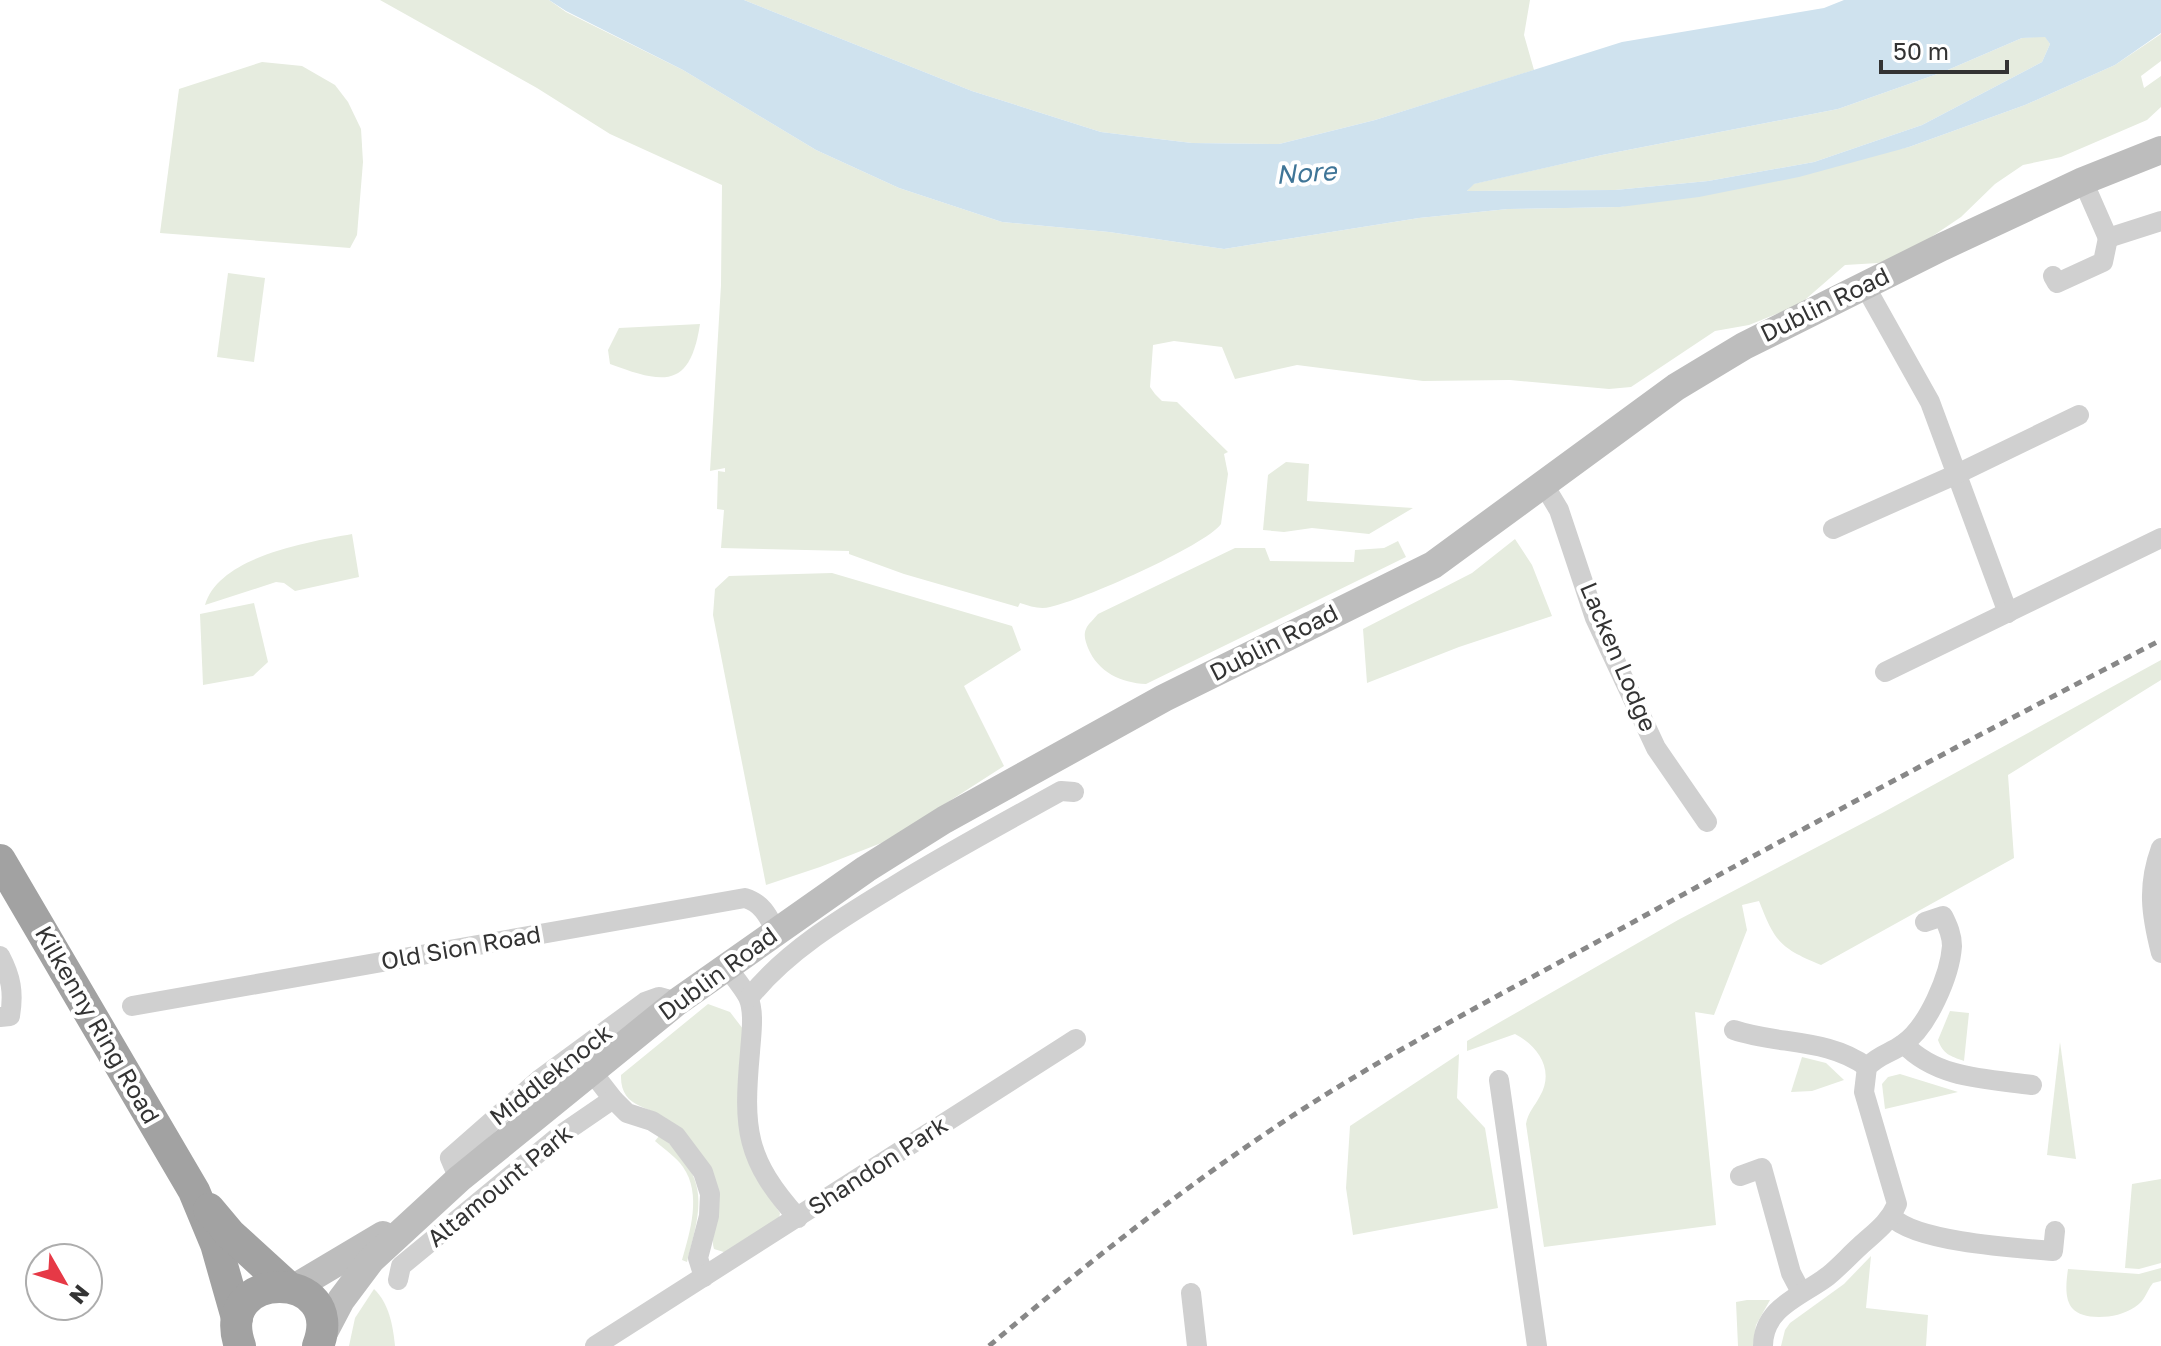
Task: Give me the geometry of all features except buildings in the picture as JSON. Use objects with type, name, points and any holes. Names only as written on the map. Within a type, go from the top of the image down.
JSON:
[{"type":"highway","name":"Kilkenny Ring Road","points":[[0,860],[194,1191],[216,1244],[234,1334]]},
{"type":"highway","name":"Kilkenny Ring Road","points":[[194,1191],[230,1234],[291,1287],[313,1301],[322,1323],[319,1344]]},
{"type":"highway","points":[[234,1334],[251,1296],[274,1285],[291,1287]]},
{"type":"main road","name":"Dublin Road","points":[[319,1344],[341,1300],[371,1260],[459,1179],[677,1002],[776,931],[944,820],[1164,698],[1433,565],[1676,387],[1732,353],[2083,181],[2161,150]]},
{"type":"main road","name":"Dublin Road","points":[[291,1287],[361,1249],[429,1205]]},
{"type":"street","points":[[2053,276],[2057,283],[2103,262],[2108,238],[2083,181]]},
{"type":"street","points":[[2108,238],[2161,221]]},
{"type":"street","points":[[1865,286],[1930,402],[2008,613]]},
{"type":"street","points":[[1833,529],[2079,415]]},
{"type":"street","name":"Lacken Lodge","points":[[1544,485],[1559,510],[1595,618],[1656,748],[1707,822]]},
{"type":"street","points":[[1885,672],[2161,538]]},
{"type":"street","points":[[726,966],[749,998],[793,955],[847,914],[962,845],[1061,791],[1074,792]]},
{"type":"street","points":[[2161,848],[2152,873],[2151,916],[2161,953]]},
{"type":"street","name":"Old Sion Road","points":[[132,1006],[745,898],[755,901],[762,908],[776,931]]},
{"type":"street","points":[[1763,1346],[1768,1324],[1777,1311],[1832,1273],[1892,1217],[1897,1204],[1864,1092],[1867,1067],[1879,1055],[1904,1044],[1937,998],[1948,968],[1952,944],[1943,916],[1925,922]]},
{"type":"street","points":[[0,956],[12,986],[5,1016]]},
{"type":"street","name":"Middleknock","points":[[459,1179],[450,1158],[540,1079],[645,1002],[659,997],[677,1002]]},
{"type":"street","name":"Shandon Park","points":[[749,998],[752,1016],[747,1111],[751,1144],[761,1171],[798,1218],[1076,1039]]},
{"type":"street","points":[[1734,1030],[1837,1049],[1867,1067]]},
{"type":"street","points":[[1904,1044],[1915,1056],[1934,1067],[1969,1077],[2032,1085]]},
{"type":"street","points":[[592,1072],[627,1113],[652,1121],[676,1136],[703,1172],[710,1194],[709,1216],[698,1258],[704,1277]]},
{"type":"street","points":[[1499,1080],[1537,1346]]},
{"type":"street","name":"Altamount Park","points":[[398,1280],[401,1266],[559,1136],[613,1099]]},
{"type":"street","points":[[1740,1176],[1762,1168],[1791,1273],[1801,1292]]},
{"type":"street","points":[[1892,1217],[1898,1224],[1931,1235],[2045,1251],[2053,1251],[2055,1231]]},
{"type":"street","points":[[595,1346],[798,1218]]},
{"type":"street","points":[[1191,1293],[1197,1346]]},
{"type":"shaded area","points":[[380,0],[549,0],[566,12],[683,70],[816,150],[899,188],[1002,222],[1109,232],[1224,249],[1419,218],[1508,209],[1620,207],[1909,147],[2025,105],[2115,65],[2161,34],[2161,61],[2141,76],[2144,88],[2161,76],[2161,107],[2147,120],[2061,157],[2023,165],[1995,184],[1961,217],[1906,254],[1878,263],[1845,265],[1799,305],[1749,325],[1715,331],[1631,387],[1609,389],[1510,380],[1423,381],[1297,365],[1235,379],[1222,347],[1174,341],[1153,345],[1150,387],[1162,401],[1177,402],[1228,452],[1224,454],[1228,474],[1221,524],[1210,534],[1168,558],[1087,595],[1046,608],[1020,603],[1018,607],[904,574],[849,554],[849,551],[721,548],[724,510],[717,509],[718,471],[725,472],[725,468],[710,471],[721,285],[722,185],[610,134],[537,88]]},
{"type":"shaded area","points":[[744,0],[1530,0],[1524,35],[1534,70],[1375,120],[1279,144],[1192,143],[1101,132],[972,91]]},
{"type":"shaded area","points":[[2045,36],[2050,44],[2042,62],[1922,125],[1814,162],[1708,181],[1615,190],[1467,191],[1473,184],[1602,155],[1838,109],[1943,72],[2022,38]]},
{"type":"shaded area","points":[[262,62],[302,66],[335,85],[348,102],[361,129],[363,162],[357,235],[350,248],[160,233],[179,89]]},
{"type":"shaded area","points":[[228,273],[265,278],[254,362],[217,357]]},
{"type":"shaded area","points":[[700,324],[689,360],[672,376],[645,375],[610,364],[608,350],[619,328]]},
{"type":"shaded area","points":[[1286,462],[1309,464],[1307,501],[1413,508],[1369,534],[1312,528],[1284,532],[1263,530],[1268,475]]},
{"type":"shaded area","points":[[352,534],[359,577],[295,591],[284,583],[276,582],[205,605],[214,588],[228,574],[246,563],[290,547]]},
{"type":"shaded area","points":[[1515,539],[1532,565],[1552,616],[1459,647],[1367,683],[1363,629],[1472,573]]},
{"type":"shaded area","points":[[1398,541],[1406,557],[1146,684],[1111,675],[1098,664],[1086,643],[1086,629],[1098,614],[1235,548],[1265,548],[1270,561],[1354,562],[1355,550],[1384,548]]},
{"type":"shaded area","points":[[832,573],[1012,626],[1021,650],[964,686],[1004,766],[889,840],[766,885],[713,615],[715,589],[729,576]]},
{"type":"shaded area","points":[[254,603],[268,662],[253,676],[203,685],[200,614]]},
{"type":"shaded area","points":[[2161,660],[2161,680],[2008,775],[2014,858],[1821,965],[1796,954],[1781,942],[1759,901],[1742,905],[1747,930],[1714,1015],[1695,1012],[1716,1225],[1544,1247],[1526,1124],[1544,1086],[1545,1068],[1531,1045],[1515,1034],[1467,1051],[1467,1041],[1678,920],[1884,812]]},
{"type":"shaded area","points":[[708,1004],[730,1012],[743,1029],[745,1149],[756,1178],[780,1213],[779,1219],[727,1253],[714,1249],[715,1213],[674,1128],[663,1117],[631,1101],[622,1087],[621,1075]]},
{"type":"shaded area","points":[[1950,1011],[1969,1013],[1964,1061],[1948,1054],[1938,1040]]},
{"type":"shaded area","points":[[2060,1042],[2076,1159],[2047,1155]]},
{"type":"shaded area","points":[[1459,1054],[1457,1098],[1485,1128],[1498,1208],[1353,1235],[1346,1188],[1350,1126]]},
{"type":"shaded area","points":[[1802,1057],[1826,1063],[1844,1080],[1812,1091],[1791,1092]]},
{"type":"shaded area","points":[[1900,1074],[1958,1092],[1885,1109],[1882,1084],[1888,1077]]},
{"type":"shaded area","points":[[660,1135],[687,1165],[698,1192],[696,1223],[687,1262],[682,1260],[693,1213],[692,1189],[683,1167],[655,1141]]},
{"type":"shaded area","points":[[2161,1179],[2161,1263],[2139,1269],[2125,1268],[2132,1184]]},
{"type":"shaded area","points":[[1871,1256],[1866,1308],[1928,1315],[1926,1346],[1781,1346],[1790,1323],[1844,1284]]},
{"type":"shaded area","points":[[2161,1268],[2161,1281],[2153,1283],[2138,1305],[2122,1313],[2104,1317],[2088,1316],[2069,1304],[2066,1288],[2068,1269],[2139,1274]]},
{"type":"shaded area","points":[[374,1289],[387,1308],[395,1346],[349,1346],[355,1318]]},
{"type":"shaded area","points":[[1770,1300],[1756,1325],[1753,1346],[1738,1346],[1736,1302]]},
{"type":"water","name":"Nore","points":[[549,0],[744,0],[972,91],[1101,132],[1192,143],[1279,144],[1375,120],[1622,42],[1824,8],[1844,0],[2161,0],[2161,33],[2115,65],[2025,105],[1909,147],[1799,177],[1699,197],[1620,207],[1508,209],[1419,218],[1224,249],[1109,232],[1002,222],[899,188],[816,150],[683,70]],"holes":[[[2045,37],[2050,44],[2042,62],[1922,125],[1814,162],[1708,181],[1615,190],[1467,191],[1474,184],[1602,155],[1838,109],[1943,72],[2022,38]]]},
{"type":"railway","points":[[989,1346],[1160,1209],[1268,1132],[1355,1077],[1759,853],[2161,640]]}]
